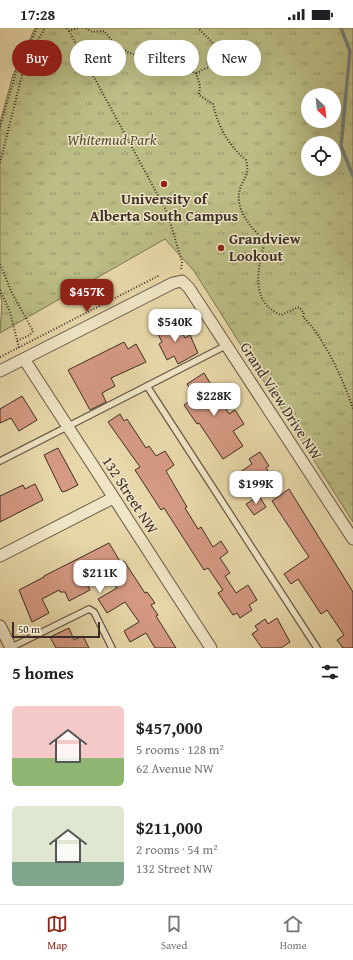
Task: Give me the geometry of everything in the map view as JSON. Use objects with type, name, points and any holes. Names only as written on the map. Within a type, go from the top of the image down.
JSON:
[{"type":"street","name":"Grand View Drive NW","points":[[181,276],[353,539]]},
{"type":"street","points":[[0,371],[173,283],[181,276]]},
{"type":"street","name":"132 Street NW","points":[[24,359],[211,648]]},
{"type":"street","points":[[0,556],[113,498]]},
{"type":"street","points":[[0,626],[11,648]]},
{"type":"lane","points":[[0,461],[226,346]]},
{"type":"lane","points":[[147,386],[317,648]]},
{"type":"lane","points":[[11,648],[89,609],[94,612],[112,648]]},
{"type":"path","points":[[0,127],[16,72],[37,28]]},
{"type":"path","points":[[0,163],[25,63],[45,28]]},
{"type":"path","points":[[67,28],[167,212],[182,262],[181,276]]},
{"type":"path","points":[[69,31],[78,28]]},
{"type":"path","points":[[86,28],[92,32],[104,31]]},
{"type":"path","points":[[198,28],[221,51],[229,66],[211,66],[199,72]]},
{"type":"path","points":[[104,31],[113,42],[134,55]]},
{"type":"path","points":[[197,76],[200,86],[199,95],[213,104],[217,118],[229,144],[246,160],[247,176],[240,189],[239,199],[241,210],[251,228],[265,241],[261,263],[259,295],[271,311],[281,315],[299,307],[302,309],[303,317],[315,331],[335,365],[353,409]]},
{"type":"path","points":[[0,264],[12,293],[33,331],[30,335],[17,341]]},
{"type":"path","points":[[0,290],[10,312],[17,341],[24,359]]},
{"type":"green space","name":"Whitemud Park","points":[[35,28],[353,28],[353,522],[194,271],[165,239],[0,333],[2,303],[0,292],[0,122],[13,76],[62,76],[62,40],[29,40]]},
{"type":"building","points":[[171,319],[175,327],[178,325],[185,338],[190,335],[198,353],[178,364],[174,356],[167,360],[159,344],[162,342],[155,328]]},
{"type":"building","points":[[124,342],[128,349],[136,344],[146,362],[111,378],[115,386],[102,393],[106,402],[90,410],[68,370]]},
{"type":"building","points":[[204,373],[229,414],[235,410],[244,424],[233,431],[243,446],[223,459],[199,423],[197,424],[184,405],[195,397],[187,384]]},
{"type":"building","points":[[22,396],[37,420],[19,431],[11,418],[0,423],[0,409]]},
{"type":"building","points":[[120,414],[124,421],[127,419],[146,448],[149,446],[156,456],[165,451],[174,465],[166,471],[187,507],[185,508],[198,529],[201,527],[213,547],[221,541],[228,552],[220,558],[230,573],[225,576],[236,593],[248,585],[257,600],[249,605],[252,610],[240,618],[237,613],[233,615],[218,593],[223,590],[208,568],[204,570],[164,508],[161,510],[135,470],[140,467],[108,422]]},
{"type":"building","points":[[58,448],[78,485],[62,492],[44,455]]},
{"type":"building","points":[[260,452],[269,466],[266,468],[272,477],[257,489],[251,478],[246,482],[239,473],[252,464],[249,459]]},
{"type":"building","points":[[35,484],[43,500],[0,522],[0,496],[23,485],[25,489]]},
{"type":"building","points":[[289,489],[353,592],[353,648],[343,648],[337,640],[344,635],[327,610],[321,614],[298,579],[291,584],[284,574],[309,557],[272,501]]},
{"type":"building","points":[[259,496],[266,507],[254,515],[246,504]]},
{"type":"building","points":[[109,543],[121,563],[124,561],[145,593],[147,592],[155,603],[151,605],[158,615],[156,616],[176,648],[155,648],[146,633],[130,642],[124,631],[139,622],[125,602],[107,613],[98,599],[117,588],[102,564],[82,574],[90,590],[69,601],[65,592],[60,592],[59,590],[42,599],[49,613],[32,622],[19,590]]},
{"type":"building","points":[[277,618],[290,642],[281,648],[262,648],[252,634],[258,630],[255,626],[265,619],[268,624]]},
{"type":"building","points":[[69,628],[74,640],[83,636],[89,648],[56,648],[50,637]]},
{"type":"waterway","points":[[341,28],[350,51],[341,146],[353,176]]},
{"type":"place","name":"University of Alberta South Campus","points":[[164,184]]},
{"type":"place","name":"Grandview Lookout","points":[[221,248]]}]
